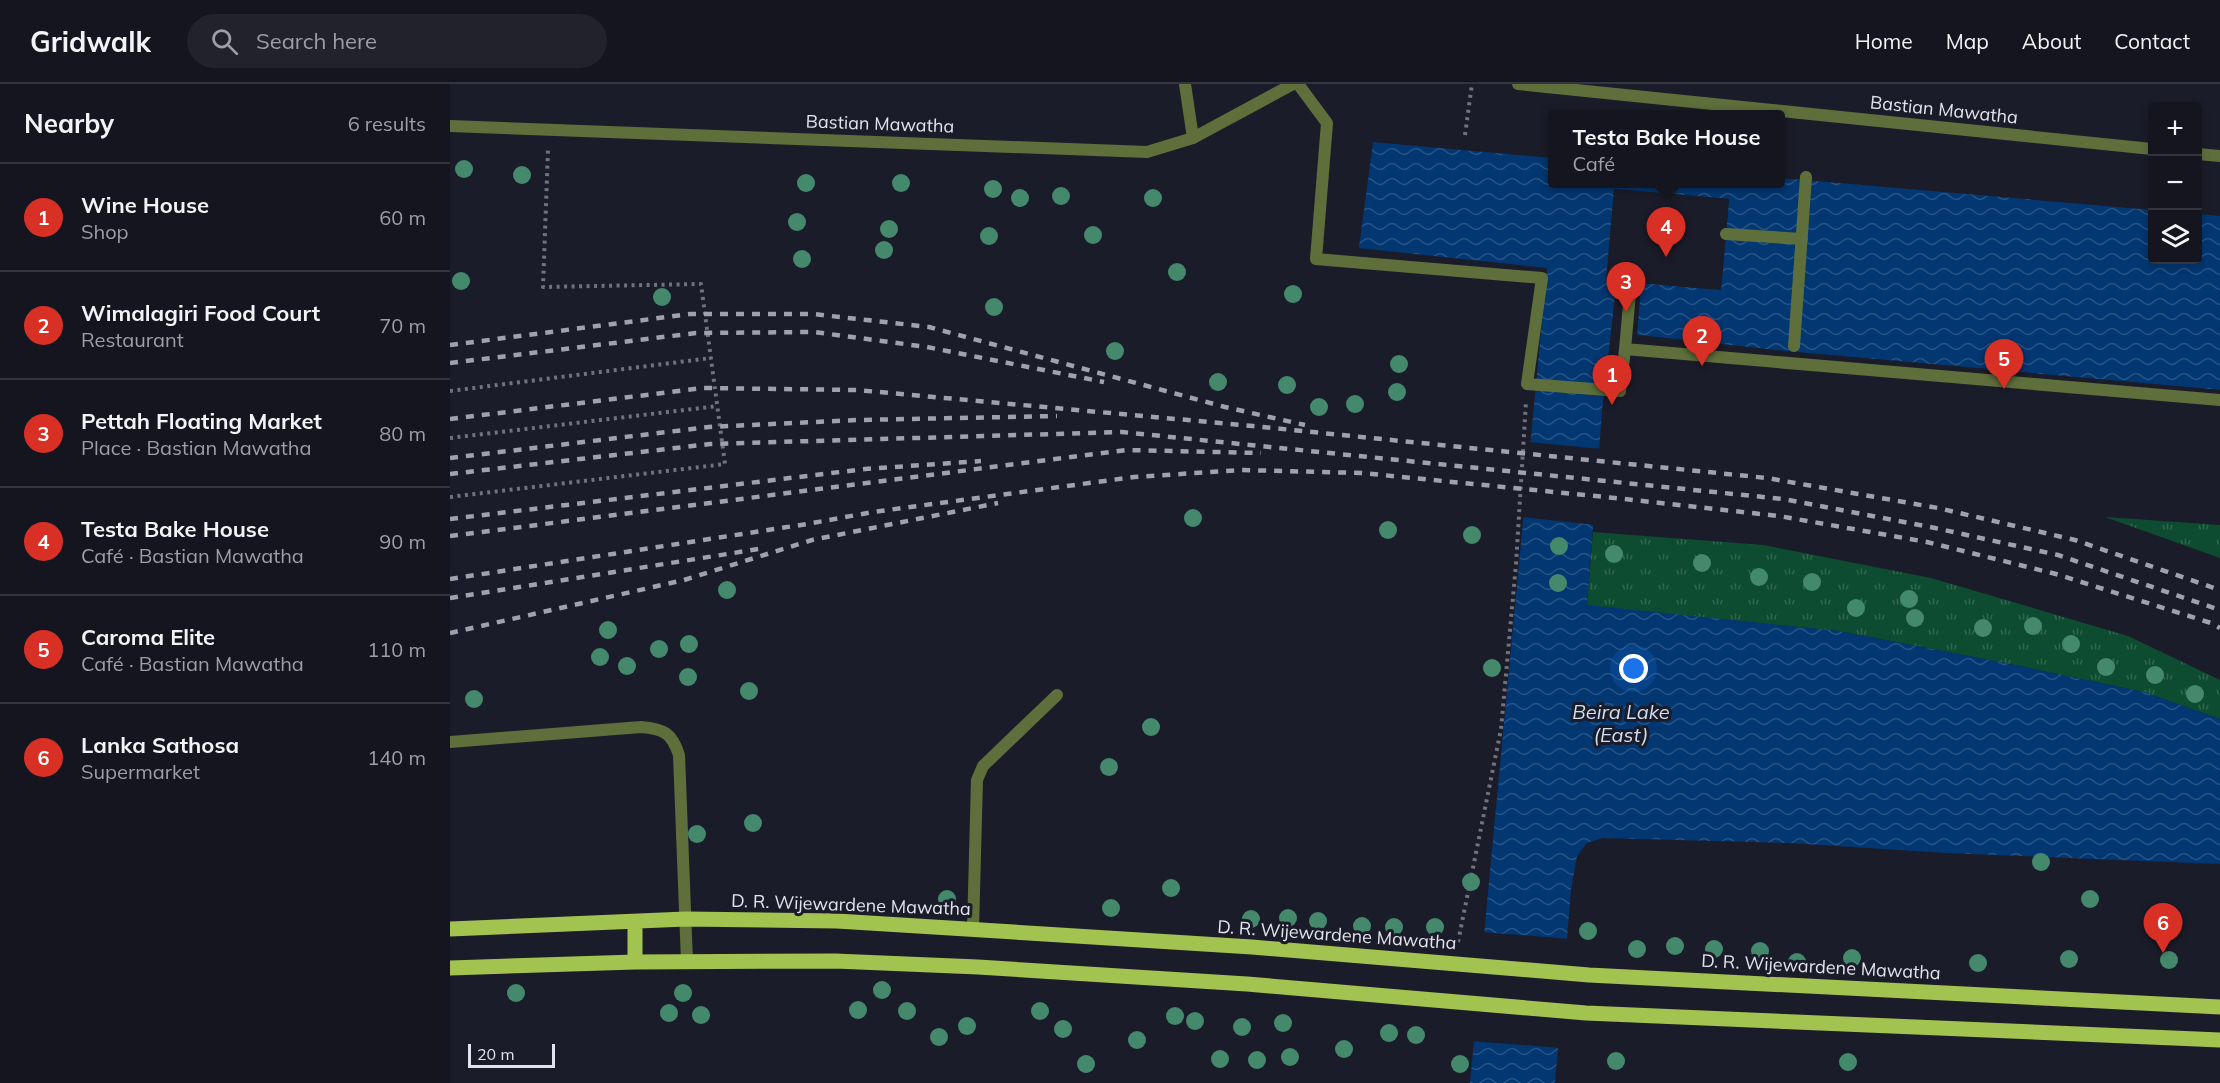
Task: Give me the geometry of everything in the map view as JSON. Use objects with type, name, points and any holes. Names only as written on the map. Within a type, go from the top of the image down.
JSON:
[{"type":"main road","name":"D. R. Wijewardene Mawatha","points":[[450,929],[686,919],[837,921],[1457,963],[1589,975],[2220,1007]]},
{"type":"main road","points":[[634,922],[635,962]]},
{"type":"main road","points":[[450,968],[635,962],[836,961],[978,967],[1247,984],[1586,1013],[2220,1040]]},
{"type":"street","points":[[1185,84],[1193,138]]},
{"type":"street","points":[[1295,84],[1327,123],[1316,259],[1542,278],[1527,384],[1620,391],[1631,282]]},
{"type":"street","name":"Bastian Mawatha","points":[[450,126],[1147,152],[1193,138],[1295,84]]},
{"type":"street","name":"Bastian Mawatha","points":[[1518,84],[1772,110]]},
{"type":"street","name":"Bastian Mawatha","points":[[1785,111],[2148,149]]},
{"type":"street","points":[[2202,154],[2220,156]]},
{"type":"street","points":[[1794,346],[1806,177]]},
{"type":"street","points":[[1726,234],[1802,239]]},
{"type":"street","points":[[1625,349],[2220,400]]},
{"type":"street","points":[[973,929],[977,780],[982,766],[1057,695]]},
{"type":"street","points":[[450,742],[641,727],[658,729],[669,735],[675,741],[679,755],[687,962]]},
{"type":"path","points":[[1465,135],[1472,84]]},
{"type":"path","points":[[450,497],[725,464],[701,284],[543,287],[548,130]]},
{"type":"path","points":[[450,391],[711,358]]},
{"type":"path","points":[[1457,963],[1501,729],[1516,564],[1527,384]]},
{"type":"path","points":[[450,438],[718,406]]},
{"type":"green space","points":[[2105,517],[2220,525],[2220,558]]},
{"type":"green space","points":[[1593,532],[1763,545],[1931,578],[2128,636],[2220,680],[2220,719],[2144,692],[1839,631],[1587,606]]},
{"type":"water","name":"Beira Lake (East)","points":[[1373,142],[1548,158],[1548,188],[1785,188],[1785,178],[2148,210],[2148,264],[2202,264],[2202,214],[2220,216],[2220,390],[1784,351],[1637,335],[1641,283],[1721,290],[1729,199],[1615,189],[1607,280],[1617,280],[1602,412],[1587,605],[1839,631],[2144,692],[2220,719],[2220,864],[1947,853],[1789,843],[1602,838],[1587,843],[1577,856],[1571,890],[1555,1083],[1470,1083],[1547,268],[1359,248]]},
{"type":"pier","points":[[1614,189],[1729,199],[1721,290],[1641,283],[1637,335],[1784,351],[2220,390],[2220,393],[1784,354],[1636,338],[1634,335],[1639,280],[1718,287],[1726,202],[1617,192],[1609,277],[1620,280],[1605,412],[1602,412],[1617,281],[1606,280]]},
{"type":"pier","points":[[1528,442],[1602,449],[1596,525],[1521,517]]},
{"type":"pier","points":[[1482,932],[1570,939],[1561,1048],[1471,1041]]},
{"type":"railway","points":[[450,345],[690,314],[813,314],[929,327],[1225,407],[1305,425]]},
{"type":"railway","points":[[450,363],[696,333],[814,332],[927,347],[1104,382]]},
{"type":"railway","points":[[450,419],[703,388],[857,390],[1253,426],[1767,478],[1938,508],[2075,540],[2220,590]]},
{"type":"railway","points":[[450,458],[709,427],[858,420],[1057,416]]},
{"type":"railway","points":[[450,474],[710,444],[1122,432],[1783,499],[1935,528],[2058,555],[2220,610]]},
{"type":"railway","points":[[450,536],[1126,450],[1261,453]]},
{"type":"railway","points":[[450,519],[865,469],[981,461]]},
{"type":"railway","points":[[450,579],[873,512],[1134,477],[1242,470],[1362,473],[1779,516],[1927,542],[2056,574],[2211,623],[2220,628]]},
{"type":"railway","points":[[450,633],[684,580],[812,540],[998,503]]},
{"type":"railway","points":[[450,598],[765,548]]},
{"type":"place","name":"Testa Bake House","points":[[1666,257]]},
{"type":"place","name":"Pettah Floating Market","points":[[1626,312]]},
{"type":"place","name":"Wimalagiri Food Court","points":[[1702,366]]},
{"type":"place","name":"Caroma Elite","points":[[2004,389]]},
{"type":"place","name":"Wine House","points":[[1612,405]]},
{"type":"place","name":"Lanka Sathosa","points":[[2163,953]]}]
